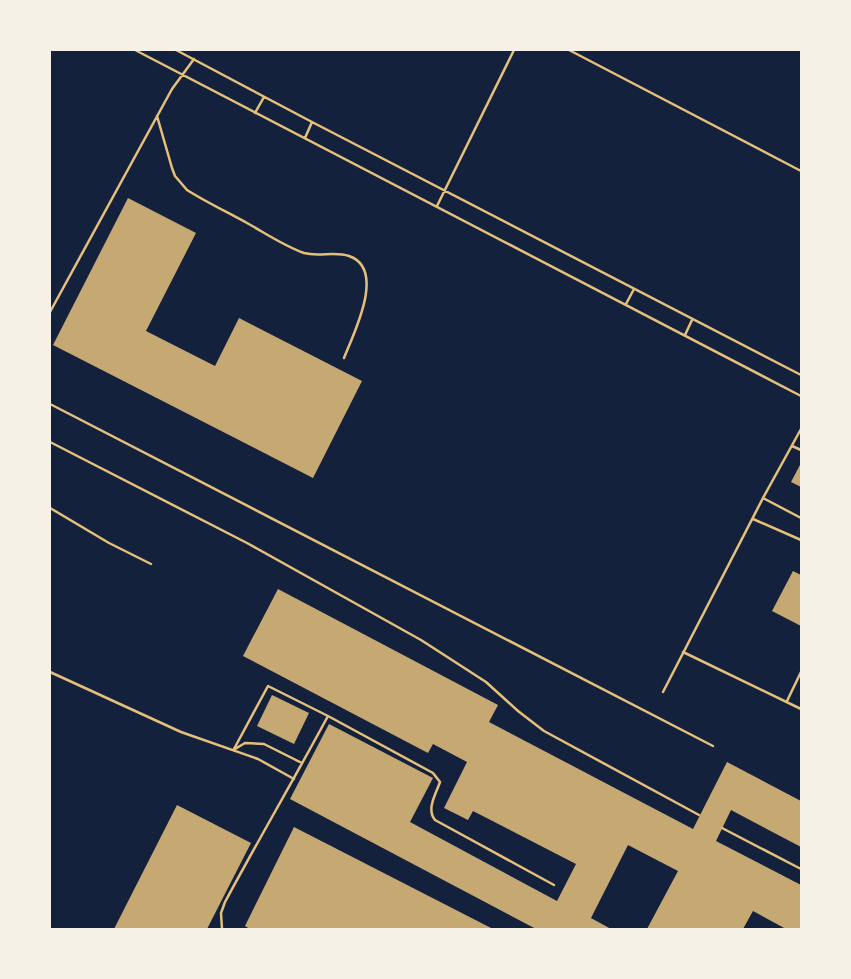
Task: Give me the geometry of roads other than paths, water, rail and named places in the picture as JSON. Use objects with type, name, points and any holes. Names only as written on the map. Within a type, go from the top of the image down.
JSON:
[{"type":"lane","points":[[135,50],[685,334],[801,396]]},
{"type":"lane","points":[[176,50],[801,375]]},
{"type":"lane","points":[[437,206],[514,50]]},
{"type":"lane","points":[[569,50],[801,171]]},
{"type":"lane","points":[[50,312],[172,89],[194,59]]},
{"type":"lane","points":[[256,113],[264,97]]},
{"type":"lane","points":[[157,116],[172,168],[187,190],[295,249],[313,255],[342,254],[360,262],[367,280],[366,299],[344,358]]},
{"type":"lane","points":[[305,138],[312,122]]},
{"type":"lane","points":[[626,304],[634,289]]},
{"type":"lane","points":[[685,334],[692,320]]},
{"type":"lane","points":[[50,404],[461,618],[713,746]]},
{"type":"lane","points":[[663,692],[763,498],[801,429]]},
{"type":"lane","points":[[50,442],[247,543],[421,640],[473,672],[518,711],[544,730],[699,815]]},
{"type":"lane","points":[[792,446],[801,450]]},
{"type":"lane","points":[[763,498],[801,518]]},
{"type":"lane","points":[[50,508],[109,543],[152,564]]},
{"type":"lane","points":[[753,519],[801,540]]},
{"type":"lane","points":[[684,652],[801,709]]},
{"type":"lane","points":[[50,672],[181,732],[258,759],[294,779]]},
{"type":"lane","points":[[787,702],[801,672]]},
{"type":"lane","points":[[234,749],[268,686],[433,773],[440,782],[431,812],[435,820],[554,885]]},
{"type":"lane","points":[[222,929],[221,913],[226,902],[271,816],[294,779],[328,716]]},
{"type":"lane","points":[[234,749],[245,743],[264,744],[302,764]]},
{"type":"lane","points":[[722,828],[801,869]]}]
